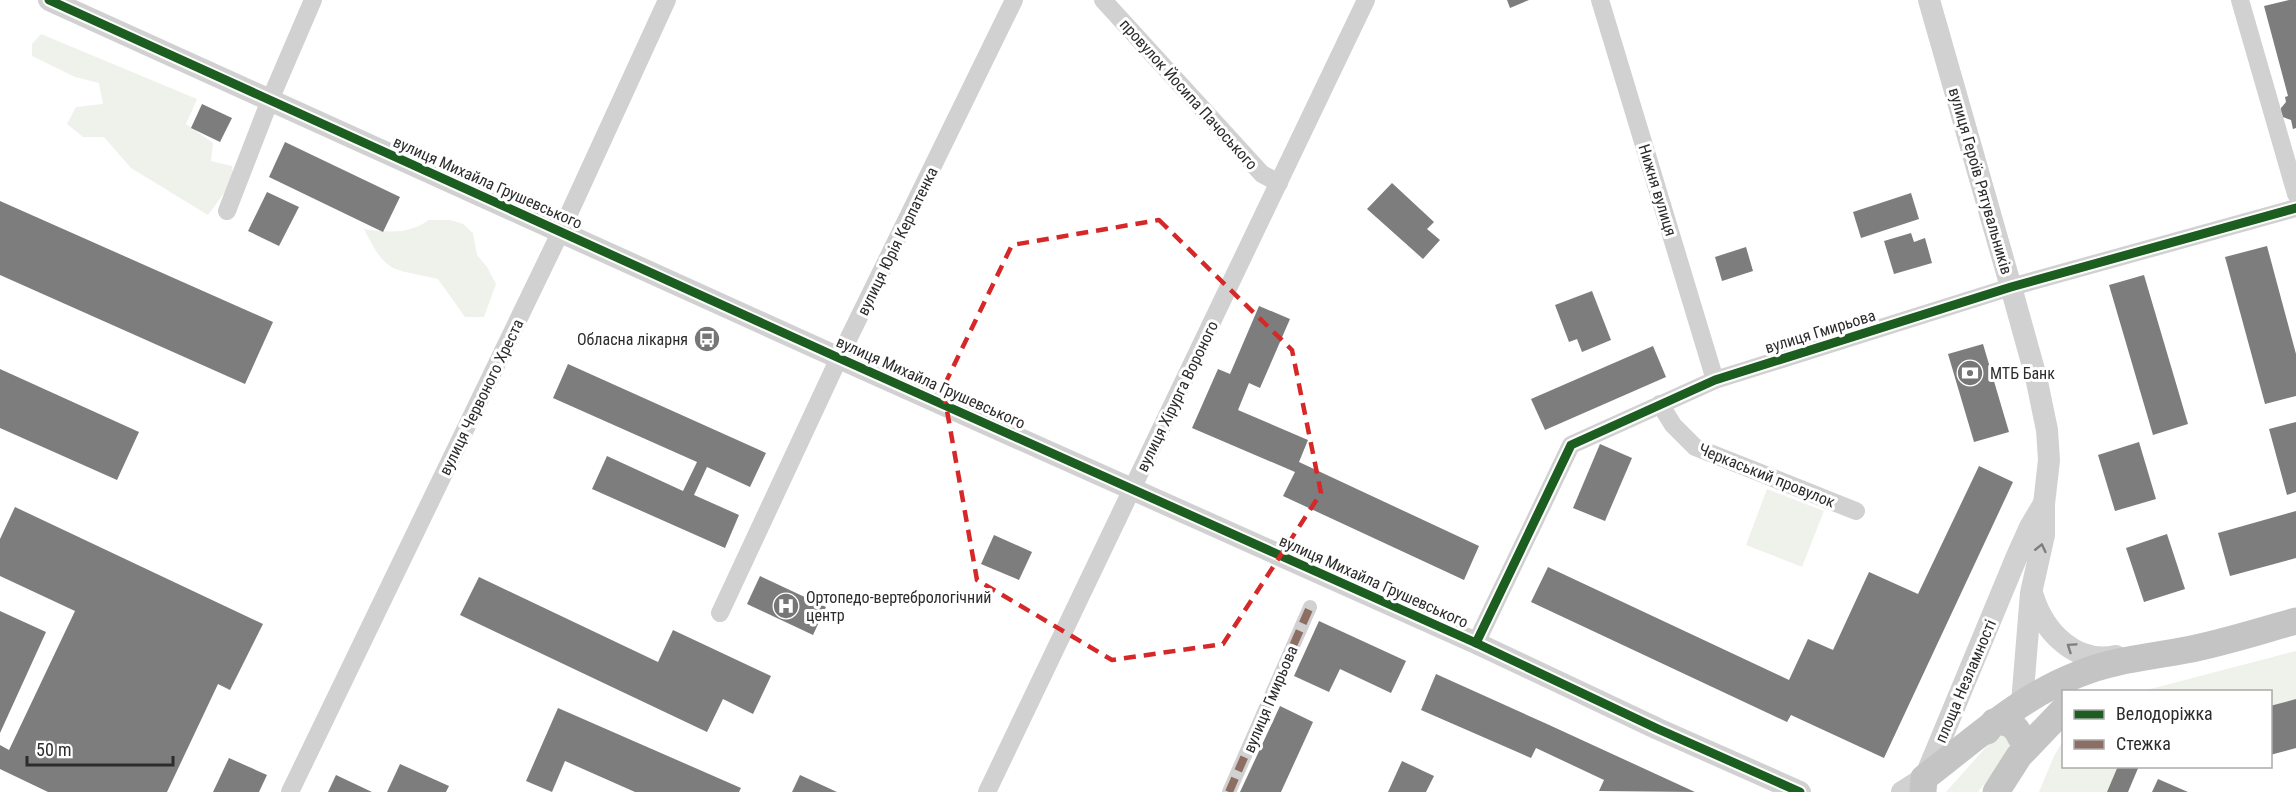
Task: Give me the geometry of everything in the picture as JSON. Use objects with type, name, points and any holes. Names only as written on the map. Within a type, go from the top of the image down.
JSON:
[{"type":"main road","points":[[2091,690],[2111,679],[2188,650],[2296,621]]},
{"type":"main road","name":"площа Незламності","points":[[1921,789],[1994,722],[2022,703],[2066,679],[2107,664],[2188,650]]},
{"type":"main road","points":[[2020,746],[2022,703]]},
{"type":"main road","points":[[1996,792],[2020,746],[2062,712]]},
{"type":"main road","points":[[1994,722],[2008,723],[2018,730],[2020,746]]},
{"type":"street","name":"вулиця Михайла Грушевського","points":[[50,0],[1476,643],[1658,729],[1800,792]]},
{"type":"street","points":[[227,211],[270,100],[313,0]]},
{"type":"street","name":"вулиця Червоного Хреста","points":[[290,792],[561,231],[667,0]]},
{"type":"street","name":"вулиця Юрія Керпатенка","points":[[720,613],[840,358],[1014,0]]},
{"type":"street","name":"провулок Йосипа Пачоського","points":[[1104,0],[1262,174],[1279,183]]},
{"type":"street","name":"вулиця Хірурга Вороного","points":[[987,792],[1366,0]]},
{"type":"street","name":"Нижня вулиця","points":[[1600,0],[1715,380]]},
{"type":"street","name":"вулиця Героїв Рятувальників","points":[[1929,0],[2036,377],[2047,430],[2049,460],[2044,504],[2044,535],[2031,593]]},
{"type":"street","points":[[2240,0],[2296,194]]},
{"type":"street","name":"вулиця Гмирьова","points":[[1476,643],[1571,445],[1715,380],[2011,287],[2296,208]]},
{"type":"street","name":"Черкаський провулок","points":[[1660,404],[1674,425],[1695,447],[1856,511]]},
{"type":"street","name":"вулиця Героїв Рятувальників","points":[[2005,584],[2030,527],[2044,504]]},
{"type":"street","name":"площа Незламності","points":[[1921,789],[2005,584]]},
{"type":"street","points":[[2031,593],[2044,622],[2055,635],[2079,653],[2091,657],[2108,658],[2164,646],[2188,650]]},
{"type":"street","points":[[2022,703],[2031,593]]},
{"type":"street","name":"вулиця Гмирьова","points":[[1229,792],[1310,607]]},
{"type":"street","points":[[2008,792],[2020,746]]},
{"type":"highlighted area","points":[[1159,220],[1292,350],[1321,493],[1223,644],[1112,660],[977,580],[943,388],[1012,245]]},
{"type":"shaded area","points":[[41,34],[197,99],[186,124],[213,143],[211,161],[232,166],[234,179],[208,215],[131,168],[104,137],[83,137],[67,124],[76,107],[103,104],[99,83],[75,77],[32,56],[32,44]]},
{"type":"shaded area","points":[[429,220],[450,220],[463,224],[473,233],[477,255],[496,284],[484,317],[465,317],[438,279],[400,270],[385,262],[364,229],[405,230]]},
{"type":"shaded area","points":[[1767,489],[1824,511],[1802,567],[1746,545]]},
{"type":"shaded area","points":[[2296,651],[2296,699],[2272,706],[2272,690],[2147,690]]},
{"type":"shaded area","points":[[2003,731],[2012,745],[2007,756],[1978,792],[1946,792],[1996,736]]},
{"type":"shaded area","points":[[2062,743],[2062,768],[2118,768],[2107,792],[2039,792]]},
{"type":"building","points":[[1507,0],[1529,0],[1510,8]]},
{"type":"building","points":[[2296,0],[2296,128],[2293,129],[2291,120],[2283,117],[2281,113],[2281,108],[2286,102],[2285,97],[2288,96],[2264,6]]},
{"type":"building","points":[[202,104],[232,118],[220,142],[191,128]]},
{"type":"building","points":[[285,142],[400,197],[383,232],[269,177]]},
{"type":"building","points":[[1392,183],[1434,222],[1427,229],[1440,240],[1423,259],[1367,209]]},
{"type":"building","points":[[267,192],[299,207],[279,246],[248,231]]},
{"type":"building","points":[[1911,193],[1919,219],[1861,238],[1853,212]]},
{"type":"building","points":[[0,201],[273,322],[245,384],[0,275]]},
{"type":"building","points":[[1911,233],[1914,242],[1925,238],[1932,263],[1894,274],[1884,241]]},
{"type":"building","points":[[2267,246],[2296,354],[2296,396],[2265,404],[2225,257]]},
{"type":"building","points":[[1746,247],[1753,271],[1722,281],[1715,257]]},
{"type":"building","points":[[2144,275],[2188,424],[2153,435],[2109,285]]},
{"type":"building","points":[[1592,291],[1611,340],[1582,352],[1577,339],[1569,342],[1555,305]]},
{"type":"building","points":[[1259,306],[1290,319],[1260,388],[1249,383],[1238,410],[1308,440],[1299,462],[1479,546],[1464,580],[1283,496],[1295,472],[1192,428],[1218,369],[1230,374]]},
{"type":"building","points":[[1983,344],[2009,432],[1974,442],[1948,354]]},
{"type":"building","points":[[1653,346],[1666,377],[1545,430],[1531,399]]},
{"type":"building","points":[[568,364],[766,453],[750,487],[707,467],[694,495],[739,515],[725,548],[592,489],[607,456],[683,491],[697,462],[553,398]]},
{"type":"building","points":[[0,369],[139,432],[117,480],[0,428]]},
{"type":"building","points":[[2296,422],[2296,492],[2287,495],[2269,429]]},
{"type":"building","points":[[2139,442],[2156,499],[2115,511],[2098,455]]},
{"type":"building","points":[[1600,444],[1632,458],[1605,521],[1573,508]]},
{"type":"building","points":[[1979,466],[2013,482],[1884,758],[1791,715],[1787,722],[1531,602],[1548,567],[1789,680],[1808,639],[1833,650],[1869,572],[1918,594]]},
{"type":"building","points":[[15,507],[263,624],[230,690],[218,684],[167,792],[48,792],[0,769],[0,745],[9,750],[75,611],[0,576],[0,539]]},
{"type":"building","points":[[2296,511],[2296,558],[2230,576],[2218,533]]},
{"type":"building","points":[[2167,534],[2185,589],[2144,602],[2126,548]]},
{"type":"building","points":[[994,535],[1032,552],[1019,580],[981,564]]},
{"type":"building","name":"Ортопедо-вертебрологічний центр","points":[[760,576],[826,607],[813,635],[747,604]]},
{"type":"building","points":[[479,577],[658,662],[673,630],[771,676],[753,714],[723,699],[707,732],[460,615]]},
{"type":"building","points":[[0,611],[46,632],[0,733]]},
{"type":"building","points":[[1319,621],[1406,661],[1391,693],[1340,669],[1329,692],[1294,676]]},
{"type":"building","points":[[1436,674],[1695,792],[1599,791],[1604,780],[1536,748],[1531,758],[1421,710]]},
{"type":"building","points":[[2296,699],[2296,748],[2272,754],[2272,705]]},
{"type":"building","points":[[1280,706],[1313,722],[1281,792],[1240,792]]},
{"type":"building","points":[[558,708],[741,788],[739,792],[635,792],[565,761],[552,792],[526,781]]},
{"type":"building","points":[[229,758],[267,775],[259,792],[213,792]]},
{"type":"building","points":[[1402,761],[1434,776],[1426,792],[1388,792]]},
{"type":"building","points":[[400,764],[449,786],[446,792],[387,792]]},
{"type":"building","points":[[2117,768],[2138,768],[2128,792],[2107,792]]},
{"type":"building","points":[[336,775],[372,792],[328,792]]},
{"type":"building","points":[[800,775],[837,792],[792,792]]},
{"type":"building","points":[[2158,779],[2188,792],[2152,792]]},
{"type":"marked path","points":[[1229,792],[1310,607]]},
{"type":"cycle path","points":[[49,0],[839,358],[1476,643],[1658,729],[1800,792]]},
{"type":"cycle path","points":[[1476,643],[1571,445],[1715,380],[2011,287],[2296,208]]},
{"type":"place","name":"Обласна лікарня","points":[[707,339]]},
{"type":"place","name":"МТБ Банк","points":[[1970,373]]},
{"type":"place","name":"Ортопедо-вертебрологічний центр","points":[[786,606]]}]
